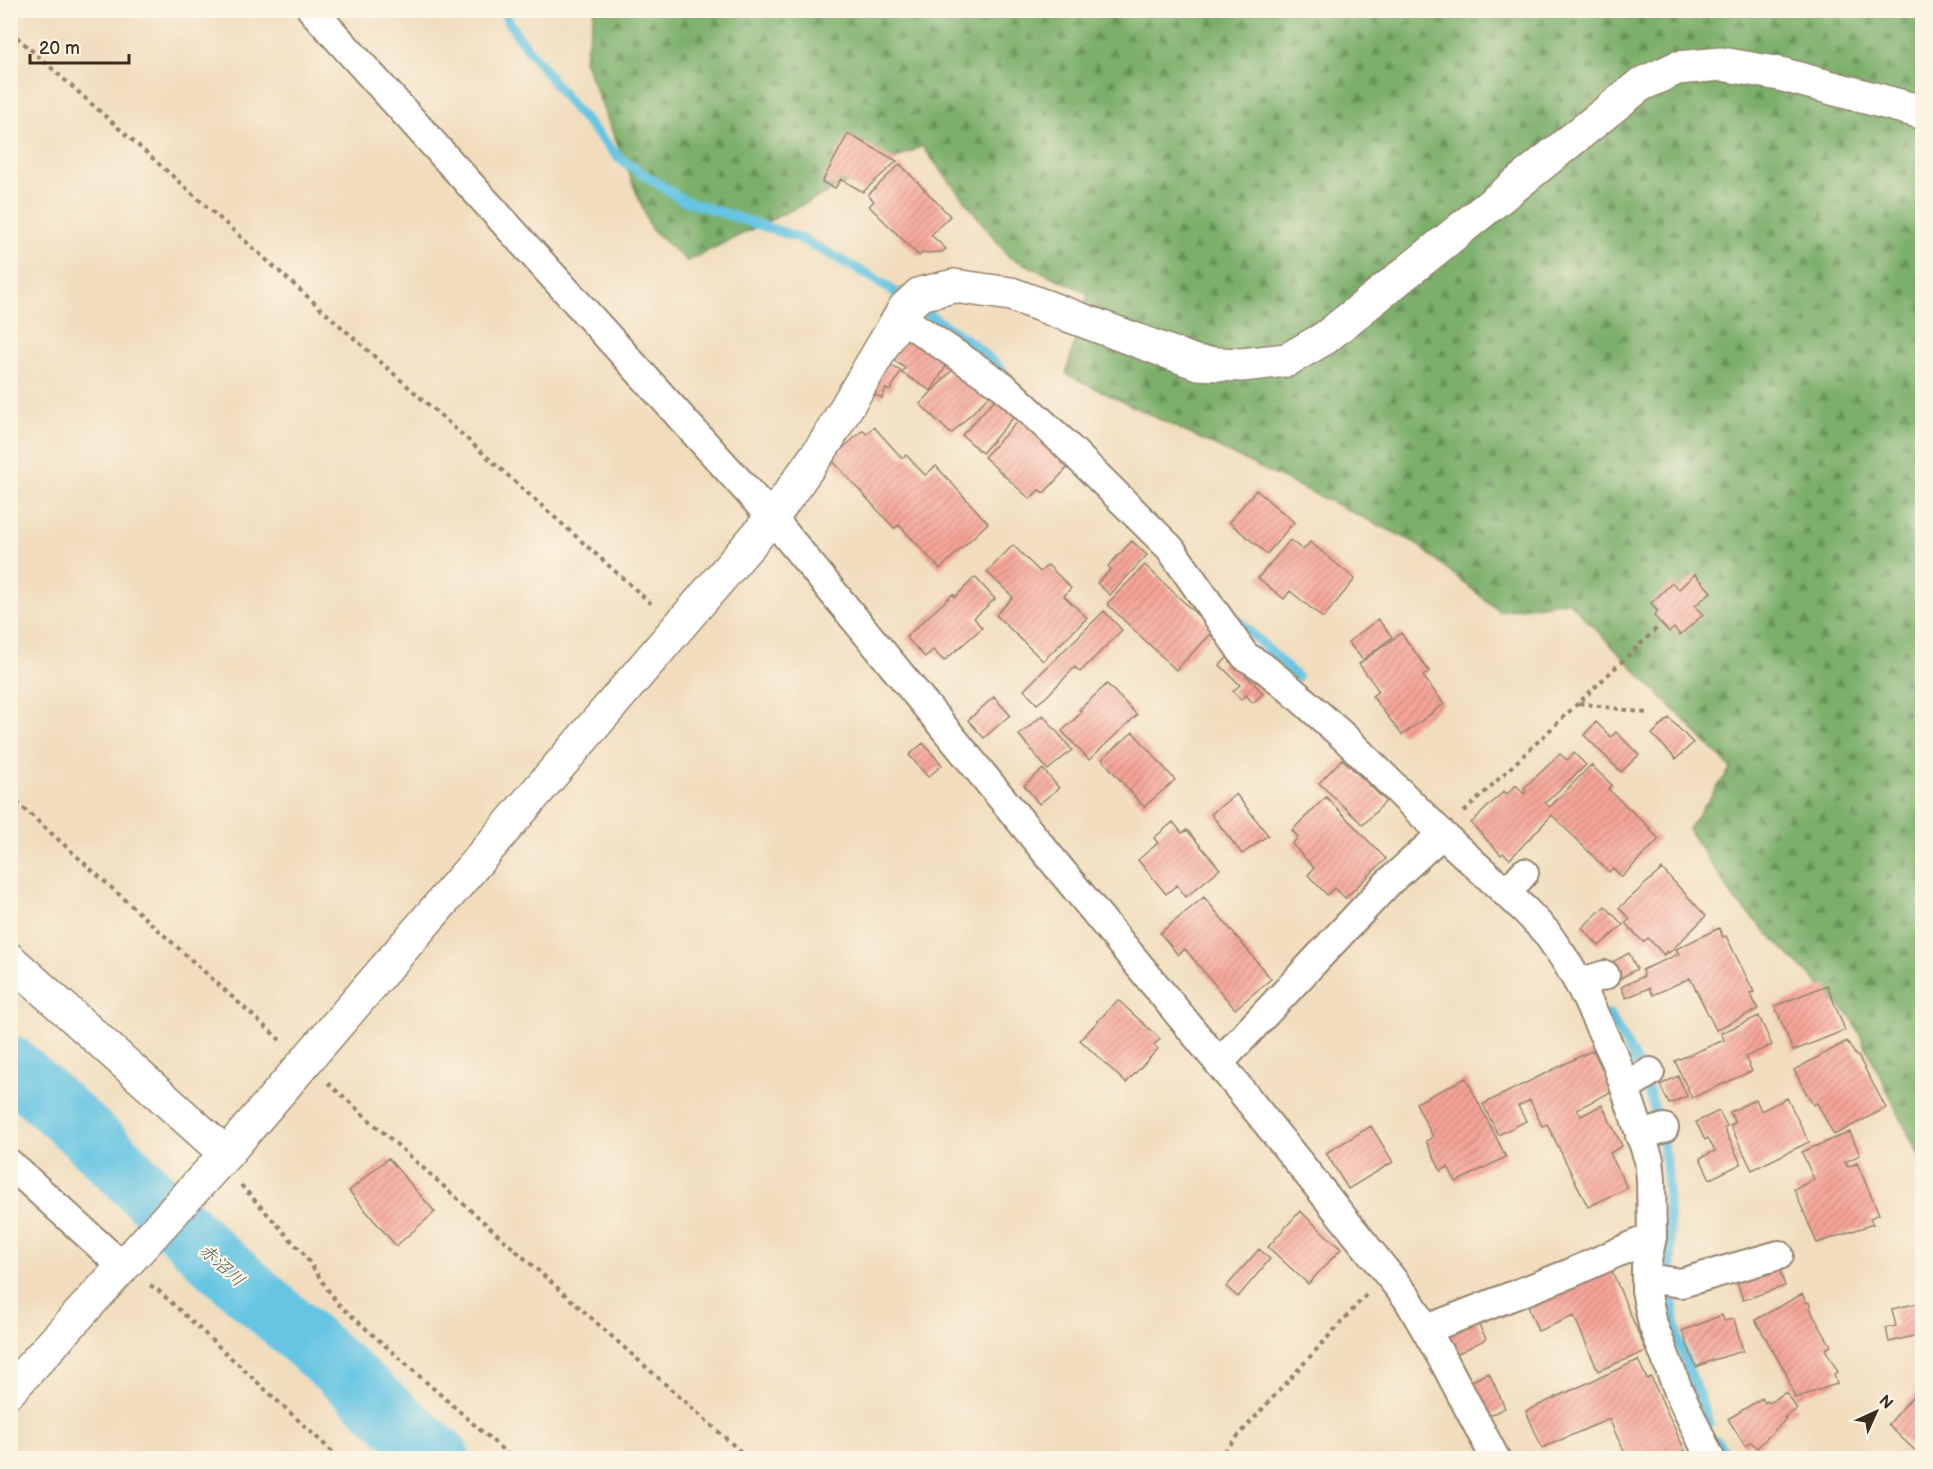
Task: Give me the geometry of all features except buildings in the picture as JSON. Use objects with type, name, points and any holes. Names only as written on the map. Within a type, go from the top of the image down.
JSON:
[{"type":"street","points":[[312,10],[772,518],[1219,1063],[1408,1299],[1494,1458]]},
{"type":"street","points":[[10,1390],[218,1163],[306,1063],[772,518],[826,442],[908,306],[954,286],[1011,294],[1198,363],[1242,365],[1287,360],[1325,338],[1640,85],[1677,68],[1722,64],[1780,74],[1923,112]]},
{"type":"street","points":[[908,306],[1003,386],[1170,548],[1245,656],[1290,689],[1344,737],[1442,834],[1515,883],[1546,932],[1592,979],[1625,1088],[1652,1132],[1649,1160],[1653,1237],[1646,1266],[1661,1280]]},
{"type":"street","points":[[1219,1063],[1388,883],[1442,834]]},
{"type":"street","points":[[10,960],[218,1163]]},
{"type":"street","points":[[1625,1088],[1650,1072]]},
{"type":"street","points":[[10,1164],[130,1259]]},
{"type":"street","points":[[1426,1329],[1571,1273],[1653,1237]]},
{"type":"street","points":[[1710,1458],[1679,1392],[1653,1325],[1646,1290],[1661,1280],[1779,1255]]},
{"type":"path","points":[[10,31],[679,627]]},
{"type":"path","points":[[1462,814],[1657,628]]},
{"type":"path","points":[[1579,702],[1646,713]]},
{"type":"path","points":[[10,796],[748,1458]]},
{"type":"path","points":[[218,1163],[303,1253],[337,1303],[512,1458]]},
{"type":"path","points":[[130,1259],[159,1291],[339,1458]]},
{"type":"path","points":[[1218,1458],[1387,1272]]},
{"type":"green space","points":[[595,10],[1922,11],[1922,1162],[1852,1018],[1736,901],[1688,829],[1731,768],[1568,601],[1499,611],[1414,542],[1066,374],[1088,293],[1009,257],[922,146],[687,261],[651,229],[584,60]]},
{"type":"waterway","points":[[502,10],[517,35],[574,108],[620,159],[683,200],[800,238],[872,277],[974,345],[1003,371]]},
{"type":"waterway","points":[[1228,611],[1297,677]]},
{"type":"waterway","points":[[1609,1014],[1642,1072],[1659,1123],[1667,1168],[1673,1310],[1677,1337],[1709,1424]]},
{"type":"waterway","name":"赤沼川","points":[[10,1065],[103,1149],[208,1253],[440,1458]]},
{"type":"waterway","points":[[1717,1441],[1728,1458]]}]
